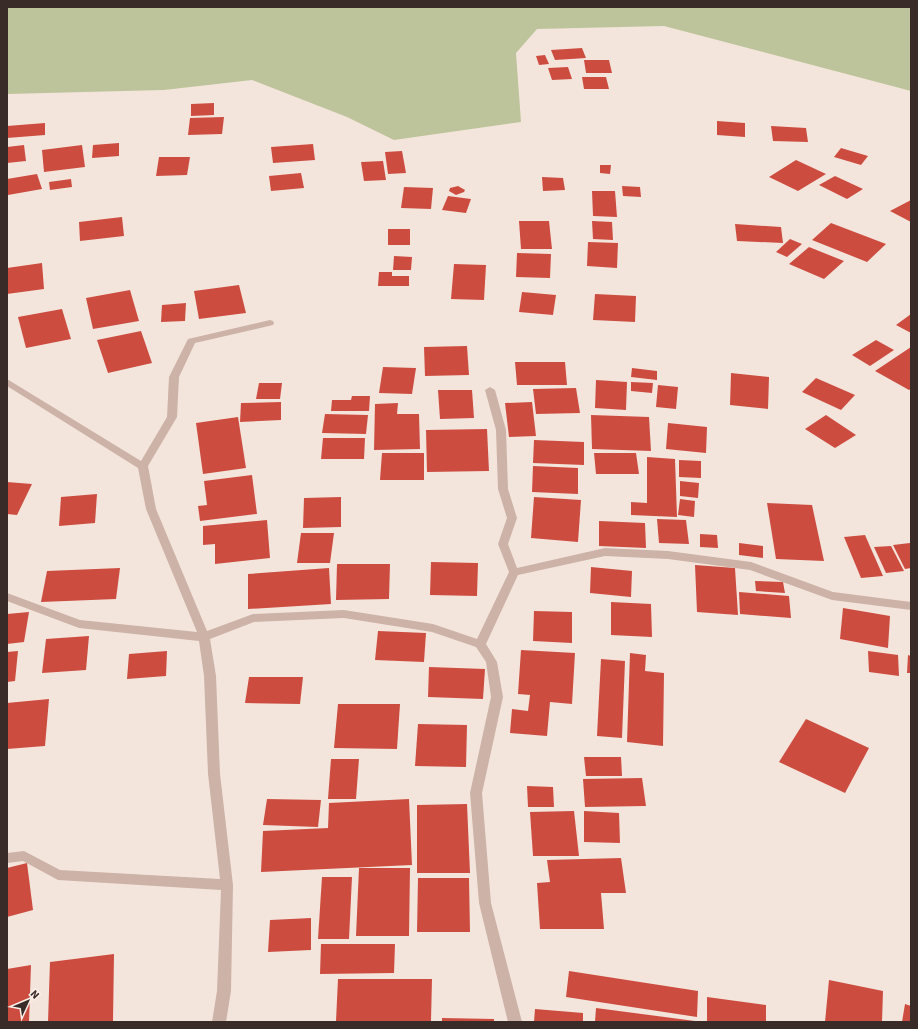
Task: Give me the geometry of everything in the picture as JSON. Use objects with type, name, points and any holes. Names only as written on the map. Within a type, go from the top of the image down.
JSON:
[{"type":"street","points":[[219,1022],[224,991],[227,885],[214,774],[210,676],[204,637],[150,509],[143,466],[172,417],[174,377],[191,341],[270,323]]},
{"type":"street","points":[[7,382],[143,466]]},
{"type":"street","points":[[480,644],[514,572],[503,544],[512,518],[503,489],[501,430],[490,390]]},
{"type":"street","points":[[514,572],[605,552],[668,555],[751,566],[832,596],[911,606]]},
{"type":"street","points":[[7,597],[78,624],[204,637],[253,618],[344,614],[434,628],[480,644],[491,662],[497,697],[476,793],[485,903],[514,1022]]},
{"type":"street","points":[[7,858],[24,856],[58,875],[227,885]]},
{"type":"green space","points":[[7,7],[911,7],[911,91],[664,26],[537,29],[516,53],[521,122],[394,140],[347,117],[252,80],[164,90],[7,94]]},
{"type":"building","points":[[582,48],[586,58],[555,60],[551,50]]},
{"type":"building","points":[[545,55],[549,64],[539,65],[536,56]]},
{"type":"building","points":[[584,60],[609,60],[612,73],[586,73]]},
{"type":"building","points":[[568,67],[572,79],[552,80],[548,68]]},
{"type":"building","points":[[582,77],[606,77],[609,89],[584,89]]},
{"type":"building","points":[[214,103],[214,115],[191,116],[191,104]]},
{"type":"building","points":[[224,117],[222,134],[188,135],[190,118]]},
{"type":"building","points":[[717,121],[745,123],[745,137],[717,135]]},
{"type":"building","points":[[45,123],[45,135],[7,138],[7,126]]},
{"type":"building","points":[[771,126],[806,128],[808,142],[773,141]]},
{"type":"building","points":[[119,143],[119,156],[92,158],[93,145]]},
{"type":"building","points":[[313,144],[315,160],[273,163],[271,147]]},
{"type":"building","points":[[24,145],[26,161],[7,163],[7,147]]},
{"type":"building","points":[[82,145],[85,167],[44,172],[42,150]]},
{"type":"building","points":[[841,148],[868,156],[861,165],[834,157]]},
{"type":"building","points":[[402,151],[406,173],[388,174],[385,152]]},
{"type":"building","points":[[159,157],[190,157],[187,175],[156,176]]},
{"type":"building","points":[[796,160],[826,174],[798,191],[769,177]]},
{"type":"building","points":[[383,161],[386,180],[364,181],[361,162]]},
{"type":"building","points":[[600,165],[611,165],[610,174],[600,173]]},
{"type":"building","points":[[301,173],[304,188],[271,191],[269,176]]},
{"type":"building","points":[[37,174],[42,189],[8,195],[7,179]]},
{"type":"building","points":[[835,176],[863,189],[847,199],[819,185]]},
{"type":"building","points":[[542,177],[563,178],[565,190],[543,191]]},
{"type":"building","points":[[71,179],[72,187],[50,190],[49,182]]},
{"type":"building","points":[[458,186],[465,190],[464,192],[456,195],[449,191],[450,188]]},
{"type":"building","points":[[622,186],[640,187],[641,197],[623,196]]},
{"type":"building","points":[[404,187],[433,188],[431,209],[401,208]]},
{"type":"building","points":[[592,191],[615,191],[617,217],[593,216]]},
{"type":"building","points":[[448,196],[471,199],[466,213],[442,210]]},
{"type":"building","points":[[911,200],[911,222],[890,211]]},
{"type":"building","points":[[122,217],[124,236],[80,241],[79,222]]},
{"type":"building","points":[[519,221],[549,221],[552,249],[521,249]]},
{"type":"building","points":[[592,221],[612,222],[613,240],[593,239]]},
{"type":"building","points":[[831,223],[886,244],[867,262],[812,240]]},
{"type":"building","points":[[735,224],[781,227],[783,243],[737,241]]},
{"type":"building","points":[[388,229],[410,229],[410,245],[388,245]]},
{"type":"building","points":[[790,239],[802,244],[787,257],[776,252]]},
{"type":"building","points":[[588,242],[618,243],[617,268],[587,266]]},
{"type":"building","points":[[809,247],[844,261],[824,279],[789,264]]},
{"type":"building","points":[[517,253],[551,254],[550,278],[516,277]]},
{"type":"building","points":[[394,256],[412,257],[411,270],[393,270]]},
{"type":"building","points":[[42,263],[44,289],[7,294],[7,268]]},
{"type":"building","points":[[454,264],[486,265],[484,300],[451,299]]},
{"type":"building","points":[[379,272],[392,272],[392,276],[409,276],[409,286],[378,286]]},
{"type":"building","points":[[239,285],[246,313],[199,319],[194,291]]},
{"type":"building","points":[[130,290],[139,321],[93,329],[86,298]]},
{"type":"building","points":[[522,292],[556,295],[553,315],[519,312]]},
{"type":"building","points":[[595,294],[636,296],[635,322],[593,320]]},
{"type":"building","points":[[186,303],[185,321],[161,322],[162,305]]},
{"type":"building","points":[[62,309],[71,339],[26,348],[18,317]]},
{"type":"building","points":[[911,314],[911,333],[896,325]]},
{"type":"building","points":[[141,331],[152,363],[108,373],[97,340]]},
{"type":"building","points":[[876,340],[894,350],[870,366],[852,355]]},
{"type":"building","points":[[467,346],[469,375],[425,376],[424,347]]},
{"type":"building","points":[[911,347],[911,389],[909,390],[875,371]]},
{"type":"building","points":[[515,362],[565,362],[567,385],[517,385]]},
{"type":"building","points":[[383,367],[416,368],[412,394],[379,393]]},
{"type":"building","points":[[632,368],[657,371],[657,380],[631,377]]},
{"type":"building","points":[[731,373],[769,377],[768,409],[730,405]]},
{"type":"building","points":[[816,378],[855,395],[841,410],[802,392]]},
{"type":"building","points":[[596,380],[627,382],[626,410],[595,408]]},
{"type":"building","points":[[631,382],[653,383],[652,393],[631,391]]},
{"type":"building","points":[[259,383],[282,383],[280,399],[256,399]]},
{"type":"building","points":[[658,385],[678,387],[676,409],[656,407]]},
{"type":"building","points":[[576,388],[580,413],[536,414],[533,389]]},
{"type":"building","points":[[438,390],[472,390],[474,418],[440,419]]},
{"type":"building","points":[[352,396],[370,396],[369,411],[331,411],[332,400],[351,400]]},
{"type":"building","points":[[281,402],[281,420],[240,422],[241,403]]},
{"type":"building","points":[[532,402],[536,436],[509,437],[505,403]]},
{"type":"building","points":[[398,403],[397,414],[419,414],[420,449],[374,450],[375,404]]},
{"type":"building","points":[[325,414],[368,415],[366,434],[322,433]]},
{"type":"building","points":[[591,415],[649,417],[651,451],[592,449]]},
{"type":"building","points":[[826,415],[856,435],[835,448],[805,429]]},
{"type":"building","points":[[238,417],[246,468],[203,474],[196,423]]},
{"type":"building","points":[[668,423],[707,427],[706,453],[666,449]]},
{"type":"building","points":[[487,429],[489,471],[427,472],[426,430]]},
{"type":"building","points":[[323,438],[365,438],[364,459],[321,459]]},
{"type":"building","points":[[534,440],[584,442],[584,465],[533,463]]},
{"type":"building","points":[[382,453],[424,453],[424,480],[380,480]]},
{"type":"building","points":[[594,453],[636,453],[639,474],[596,474]]},
{"type":"building","points":[[647,457],[675,459],[677,517],[631,515],[631,502],[647,503]]},
{"type":"building","points":[[679,460],[701,461],[701,478],[679,477]]},
{"type":"building","points":[[533,466],[578,468],[578,494],[532,492]]},
{"type":"building","points":[[252,475],[257,514],[200,521],[198,506],[207,505],[204,481]]},
{"type":"building","points":[[680,481],[699,483],[698,498],[680,496]]},
{"type":"building","points":[[7,482],[32,484],[17,515],[7,514]]},
{"type":"building","points":[[97,494],[95,523],[59,526],[61,497]]},
{"type":"building","points":[[341,497],[341,527],[303,528],[304,498]]},
{"type":"building","points":[[534,497],[581,500],[578,542],[531,538]]},
{"type":"building","points":[[680,499],[695,501],[694,517],[678,515]]},
{"type":"building","points":[[767,503],[812,505],[824,561],[776,559]]},
{"type":"building","points":[[657,519],[686,520],[689,544],[659,543]]},
{"type":"building","points":[[267,520],[270,558],[215,564],[215,544],[203,545],[203,526]]},
{"type":"building","points":[[599,521],[645,523],[646,548],[599,546]]},
{"type":"building","points":[[301,533],[334,533],[330,563],[297,563]]},
{"type":"building","points":[[700,534],[717,535],[718,548],[700,547]]},
{"type":"building","points":[[865,535],[883,576],[861,578],[844,537]]},
{"type":"building","points":[[739,543],[763,546],[763,558],[739,555]]},
{"type":"building","points":[[910,543],[911,568],[905,569],[893,545]]},
{"type":"building","points":[[891,546],[904,571],[886,573],[874,547]]},
{"type":"building","points":[[431,562],[478,563],[477,596],[430,595]]},
{"type":"building","points":[[337,564],[390,564],[389,599],[336,600]]},
{"type":"building","points":[[695,565],[735,568],[738,615],[697,612]]},
{"type":"building","points":[[591,567],[632,571],[631,597],[590,593]]},
{"type":"building","points":[[120,568],[116,599],[41,602],[47,571]]},
{"type":"building","points":[[329,568],[331,604],[248,609],[248,574]]},
{"type":"building","points":[[755,581],[783,582],[785,593],[756,591]]},
{"type":"building","points":[[739,592],[789,596],[791,618],[740,614]]},
{"type":"building","points":[[611,602],[651,604],[652,637],[611,635]]},
{"type":"building","points":[[843,608],[890,616],[888,648],[840,639]]},
{"type":"building","points":[[534,611],[572,612],[572,643],[533,641]]},
{"type":"building","points":[[29,612],[24,642],[7,644],[7,614]]},
{"type":"building","points":[[378,631],[426,633],[424,662],[375,660]]},
{"type":"building","points":[[89,636],[86,670],[42,673],[46,639]]},
{"type":"building","points":[[521,650],[575,653],[572,704],[550,702],[547,736],[510,733],[512,709],[528,711],[530,695],[518,694]]},
{"type":"building","points":[[18,651],[15,681],[7,682],[7,652]]},
{"type":"building","points":[[167,651],[166,676],[127,679],[129,654]]},
{"type":"building","points":[[868,651],[898,655],[899,676],[869,672]]},
{"type":"building","points":[[630,653],[646,655],[645,671],[664,673],[663,746],[627,742]]},
{"type":"building","points":[[908,655],[911,656],[911,673],[907,673]]},
{"type":"building","points":[[601,659],[625,661],[622,738],[597,736]]},
{"type":"building","points":[[429,667],[485,669],[483,699],[428,697]]},
{"type":"building","points":[[249,677],[303,677],[300,704],[245,703]]},
{"type":"building","points":[[49,699],[45,746],[7,749],[7,703]]},
{"type":"building","points":[[338,704],[400,704],[397,749],[334,748]]},
{"type":"building","points":[[806,719],[869,748],[845,793],[779,762]]},
{"type":"building","points":[[418,724],[467,725],[466,767],[415,766]]},
{"type":"building","points":[[584,757],[621,757],[622,776],[586,776]]},
{"type":"building","points":[[331,759],[359,759],[356,799],[328,799]]},
{"type":"building","points":[[642,778],[646,806],[585,807],[583,779]]},
{"type":"building","points":[[527,786],[553,787],[554,807],[528,807]]},
{"type":"building","points":[[267,799],[321,800],[318,827],[263,825]]},
{"type":"building","points":[[409,799],[412,865],[261,872],[263,831],[328,828],[329,803]]},
{"type":"building","points":[[467,804],[470,873],[417,873],[417,805]]},
{"type":"building","points":[[574,811],[579,856],[533,856],[530,812]]},
{"type":"building","points":[[584,811],[619,813],[620,843],[584,842]]},
{"type":"building","points":[[621,858],[626,893],[601,893],[604,929],[540,929],[537,883],[550,882],[547,860]]},
{"type":"building","points":[[27,863],[33,910],[7,917],[7,868]]},
{"type":"building","points":[[359,868],[410,868],[409,936],[356,936]]},
{"type":"building","points":[[322,877],[352,877],[349,939],[318,939]]},
{"type":"building","points":[[418,878],[469,878],[470,932],[417,932]]},
{"type":"building","points":[[311,918],[311,950],[268,952],[270,920]]},
{"type":"building","points":[[321,944],[395,944],[394,973],[320,974]]},
{"type":"building","points":[[114,954],[113,1022],[48,1022],[50,962]]},
{"type":"building","points":[[31,965],[29,1022],[7,1022],[7,969]]},
{"type":"building","points":[[569,971],[698,991],[697,1017],[566,997]]},
{"type":"building","points":[[338,979],[432,979],[431,1021],[336,1021]]},
{"type":"building","points":[[829,980],[883,991],[882,1022],[825,1022]]},
{"type":"building","points":[[707,997],[766,1005],[766,1022],[707,1022]]},
{"type":"building","points":[[905,1004],[911,1006],[911,1022],[902,1022]]},
{"type":"building","points":[[596,1008],[695,1021],[695,1022],[595,1022]]},
{"type":"building","points":[[535,1009],[583,1013],[583,1022],[534,1022]]},
{"type":"building","points":[[442,1018],[494,1019],[494,1022],[442,1022]]}]
